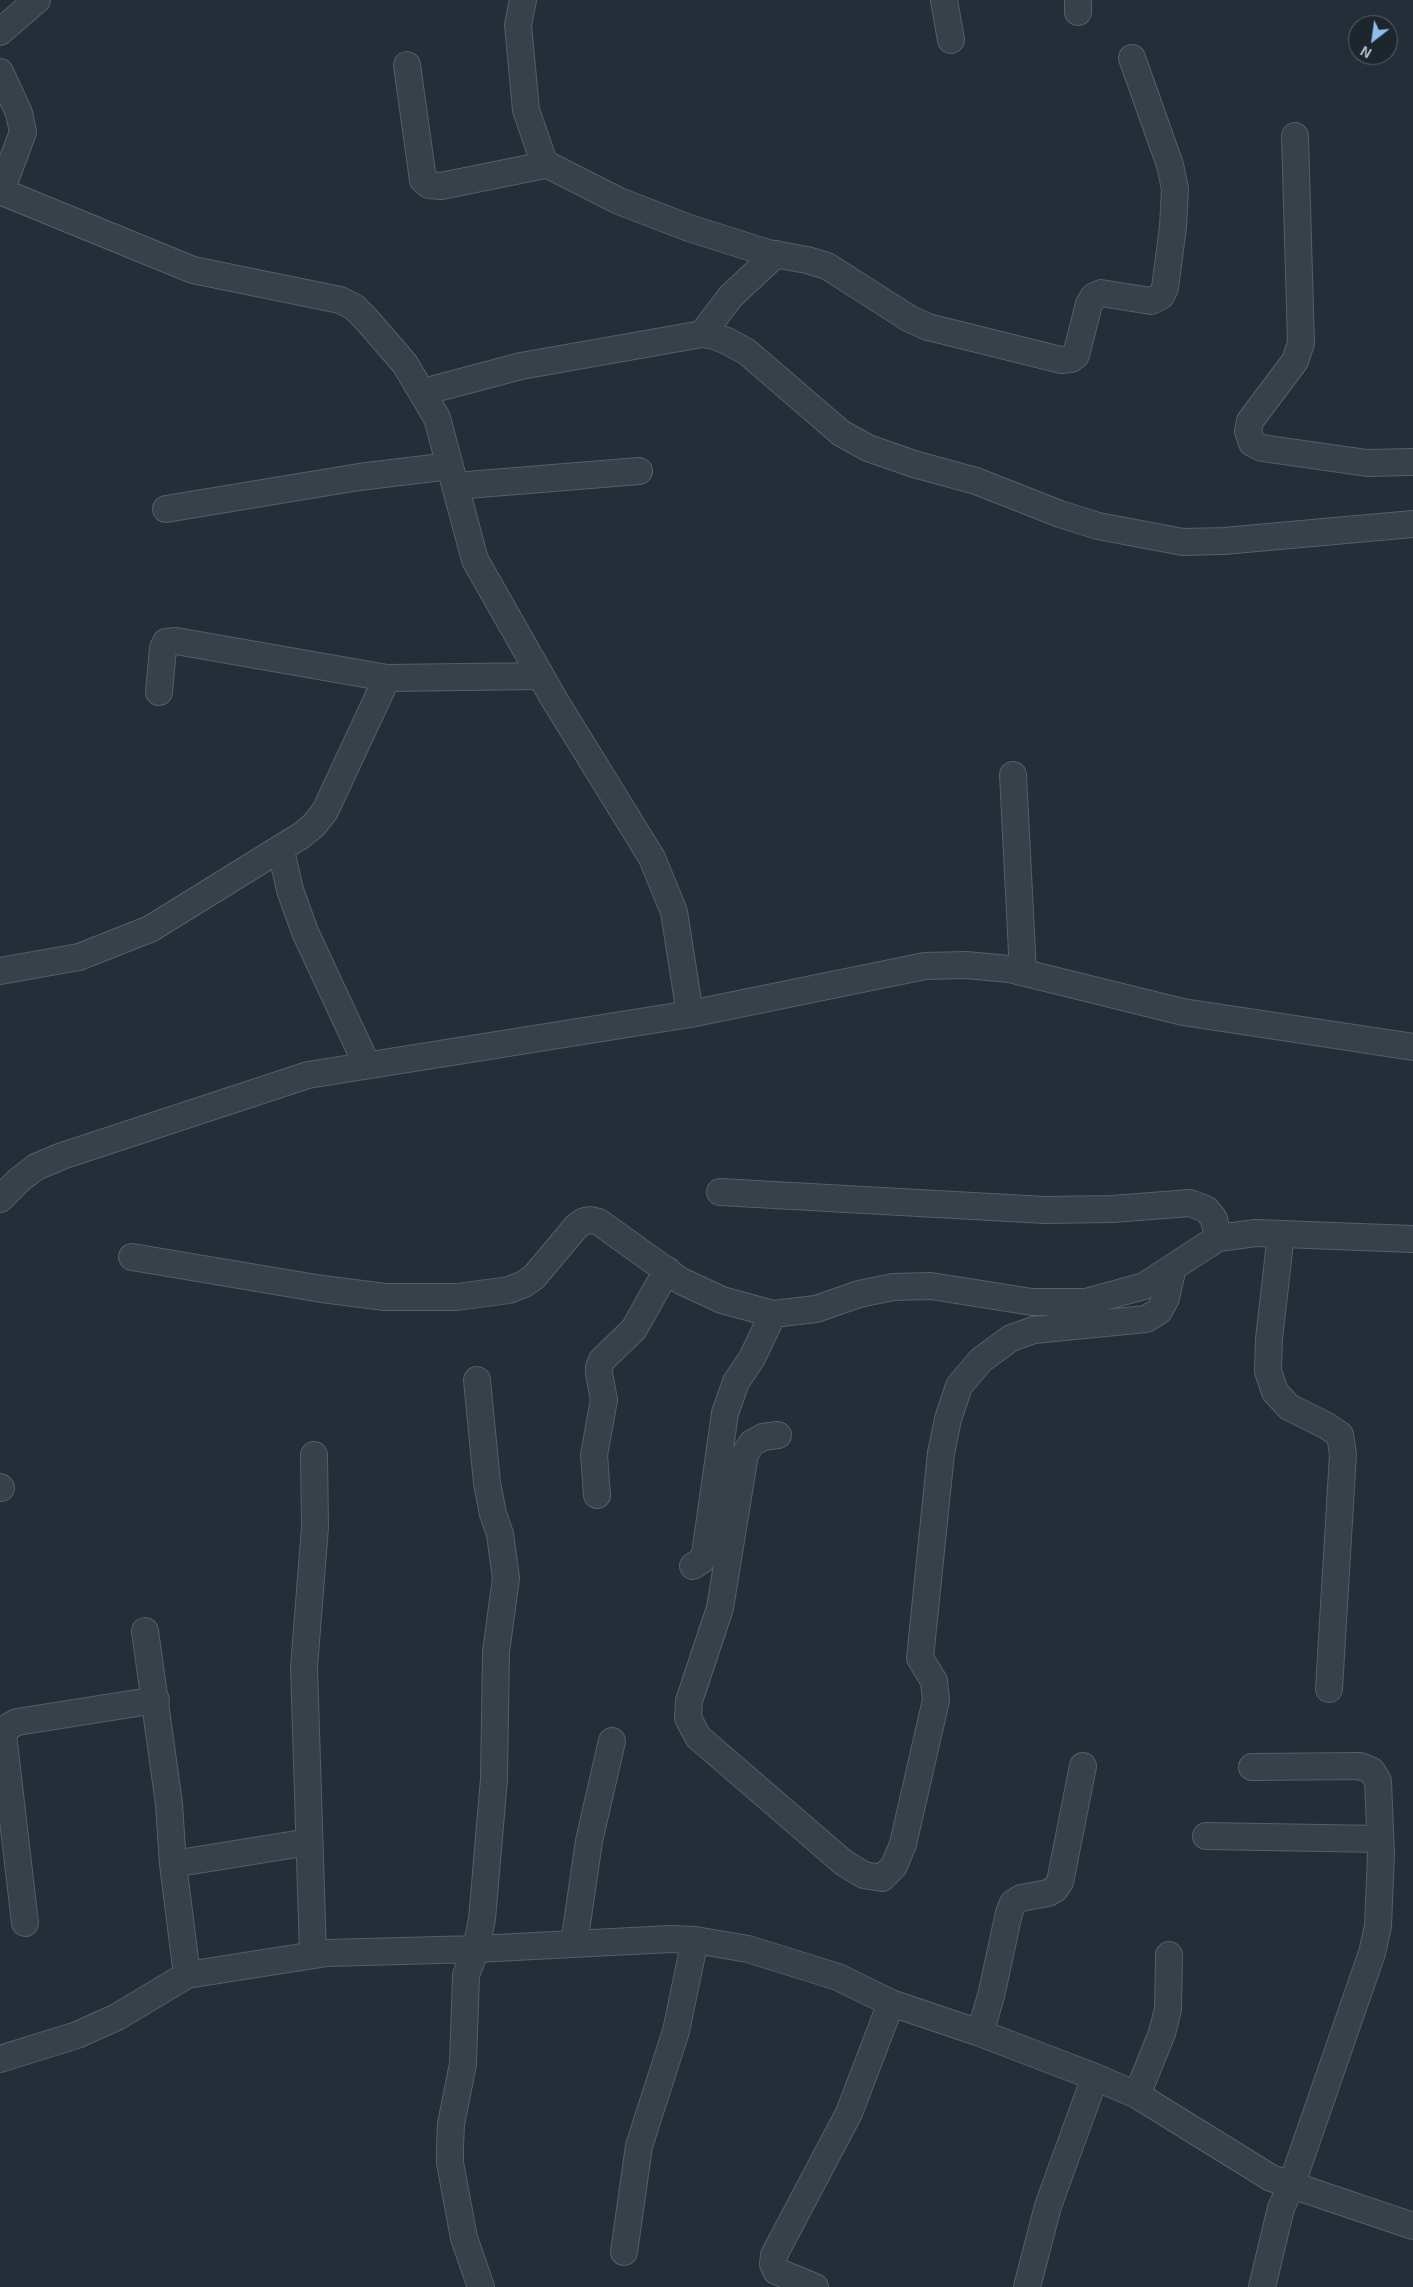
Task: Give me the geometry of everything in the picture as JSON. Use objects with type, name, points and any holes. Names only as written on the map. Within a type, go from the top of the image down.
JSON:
[{"type":"street","points":[[0,32],[37,0]]},
{"type":"street","points":[[524,0],[518,25],[526,110],[545,165]]},
{"type":"street","points":[[944,0],[950,40]]},
{"type":"street","points":[[407,65],[423,180],[429,185],[441,186],[545,165],[619,201],[690,228],[776,254],[827,266],[910,320],[928,327],[1061,360],[1071,359],[1078,350],[1089,304],[1094,296],[1101,294],[1151,301],[1161,296],[1165,288],[1173,227],[1175,190],[1170,165],[1132,58]]},
{"type":"street","points":[[0,72],[19,114],[23,132],[0,191],[192,270],[340,300],[354,308],[367,320],[405,364],[437,418],[475,560],[540,676],[652,858],[674,912],[690,1014]]},
{"type":"street","points":[[1295,136],[1301,342],[1294,361],[1250,421],[1248,431],[1252,443],[1262,448],[1367,463],[1413,462]]},
{"type":"street","points":[[702,334],[731,296],[776,254]]},
{"type":"street","points":[[423,392],[521,366],[702,334],[727,340],[747,352],[841,433],[868,448],[976,482],[1060,514],[1098,526],[1182,542],[1224,542],[1413,524]]},
{"type":"street","points":[[166,508],[359,477],[639,471]]},
{"type":"street","points":[[159,692],[162,648],[166,642],[176,641],[387,678],[540,676]]},
{"type":"street","points":[[0,971],[79,957],[150,929],[281,850],[314,825],[325,811],[387,678]]},
{"type":"street","points":[[1013,774],[1023,972]]},
{"type":"street","points":[[281,850],[290,890],[305,932],[368,1065]]},
{"type":"street","points":[[0,1199],[19,1180],[36,1167],[62,1156],[308,1075],[690,1014],[925,966],[966,965],[1009,969],[1183,1012],[1413,1047]]},
{"type":"street","points":[[720,1192],[1045,1210],[1112,1209],[1190,1203],[1206,1209],[1214,1219],[1218,1238]]},
{"type":"street","points":[[132,1257],[322,1289],[385,1297],[457,1297],[509,1290],[524,1284],[540,1271],[576,1227],[584,1221],[591,1220],[599,1222],[681,1281],[722,1300],[773,1314],[816,1308],[859,1294],[893,1287],[931,1286],[1032,1302],[1086,1302],[1144,1286],[1218,1238],[1256,1233],[1413,1239]]},
{"type":"street","points":[[1280,1234],[1269,1339],[1268,1371],[1275,1392],[1289,1407],[1327,1426],[1340,1436],[1343,1454],[1328,1690]]},
{"type":"street","points":[[778,1435],[763,1438],[752,1443],[746,1454],[720,1608],[690,1701],[688,1718],[698,1737],[844,1863],[864,1876],[882,1878],[894,1866],[903,1844],[936,1700],[934,1681],[920,1658],[941,1453],[948,1419],[959,1386],[981,1360],[1011,1338],[1034,1330],[1146,1319],[1159,1311],[1166,1298],[1173,1267]]},
{"type":"street","points":[[597,1495],[594,1455],[604,1400],[598,1373],[599,1366],[602,1360],[634,1329],[667,1270]]},
{"type":"street","points":[[693,1566],[701,1561],[705,1554],[725,1413],[736,1382],[752,1358],[773,1314]]},
{"type":"street","points":[[477,1380],[487,1483],[493,1514],[500,1534],[506,1578],[496,1652],[494,1779],[482,1919],[476,1949],[466,1975],[463,2064],[451,2124],[450,2163],[464,2238],[481,2287]]},
{"type":"street","points":[[313,1954],[304,1667],[315,1527],[314,1456]]},
{"type":"street","points":[[145,1631],[169,1804],[173,1864],[184,1958]]},
{"type":"street","points":[[25,1923],[3,1734],[8,1726],[17,1722],[156,1700]]},
{"type":"street","points":[[574,1944],[589,1841],[612,1741]]},
{"type":"street","points":[[980,2033],[992,1996],[1008,1913],[1013,1903],[1021,1898],[1055,1889],[1060,1882],[1084,1766]]},
{"type":"street","points":[[1252,1767],[1360,1766],[1372,1771],[1378,1781],[1380,1839],[1378,1926],[1372,1953],[1291,2186],[1281,2208],[1262,2287]]},
{"type":"street","points":[[1206,1836],[1380,1839]]},
{"type":"street","points":[[173,1864],[309,1842]]},
{"type":"street","points":[[0,2059],[77,2035],[117,2017],[184,1958],[476,1949],[670,1939],[695,1940],[748,1949],[838,1977],[891,2003],[980,2033],[1095,2077],[1137,2095],[1270,2178],[1413,2226]]},
{"type":"street","points":[[624,2252],[639,2146],[676,2031],[695,1940]]},
{"type":"street","points":[[1137,2095],[1162,2034],[1168,2009],[1170,1955]]},
{"type":"street","points":[[815,2287],[776,2271],[773,2264],[774,2255],[849,2113],[891,2003]]},
{"type":"street","points":[[1027,2287],[1048,2206],[1095,2077]]}]
